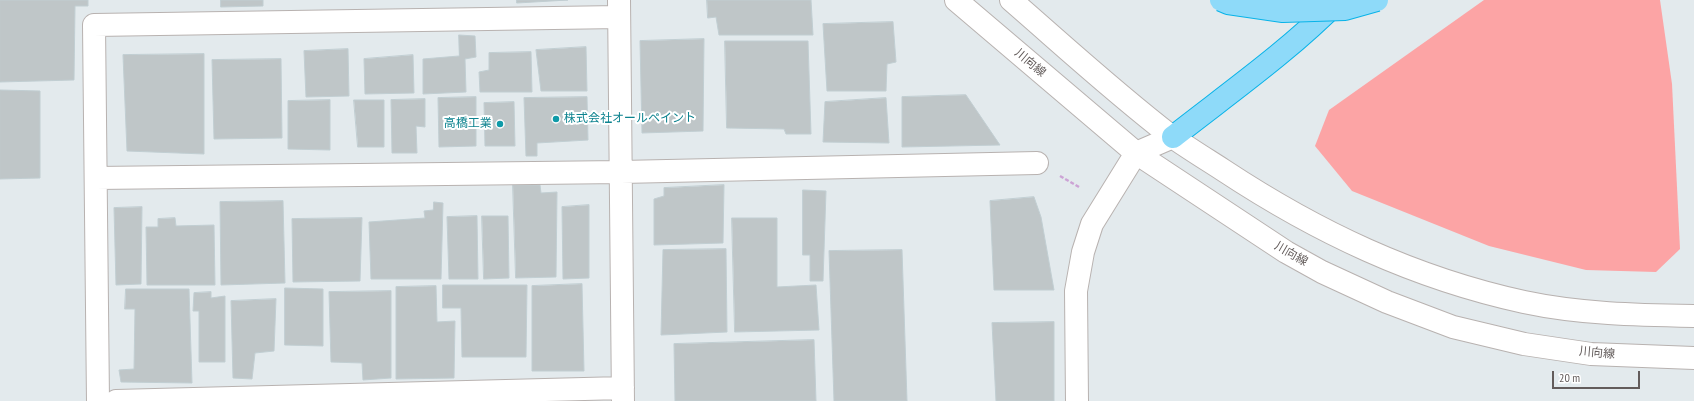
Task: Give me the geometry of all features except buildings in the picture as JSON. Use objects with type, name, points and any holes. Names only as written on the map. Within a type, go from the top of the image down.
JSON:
[{"type":"highway","points":[[1221,0],[1228,3],[1283,11],[1345,9],[1377,0]]},
{"type":"highway","points":[[1173,137],[1280,54],[1339,0]]},
{"type":"street","name":"川向線","points":[[956,0],[1136,153],[1286,252],[1322,272],[1387,302],[1453,327],[1524,344],[1591,354],[1694,358]]},
{"type":"street","points":[[1011,0],[1109,86],[1173,137],[1263,196],[1303,220],[1337,237],[1395,262],[1460,286],[1525,302],[1593,313],[1694,316]]},
{"type":"street","points":[[98,401],[94,25],[619,9],[623,395],[116,401]]},
{"type":"street","points":[[1077,401],[1076,291],[1083,252],[1092,224],[1136,153],[1173,137]]},
{"type":"street","points":[[96,178],[621,172],[1036,163]]},
{"type":"shaded area","points":[[1484,0],[1660,0],[1672,84],[1680,249],[1656,272],[1586,270],[1489,246],[1352,191],[1315,146],[1329,110]]},
{"type":"place","name":"株式会社オールペイント","points":[[556,119]]},
{"type":"place","name":"高橋工業","points":[[500,124]]}]
